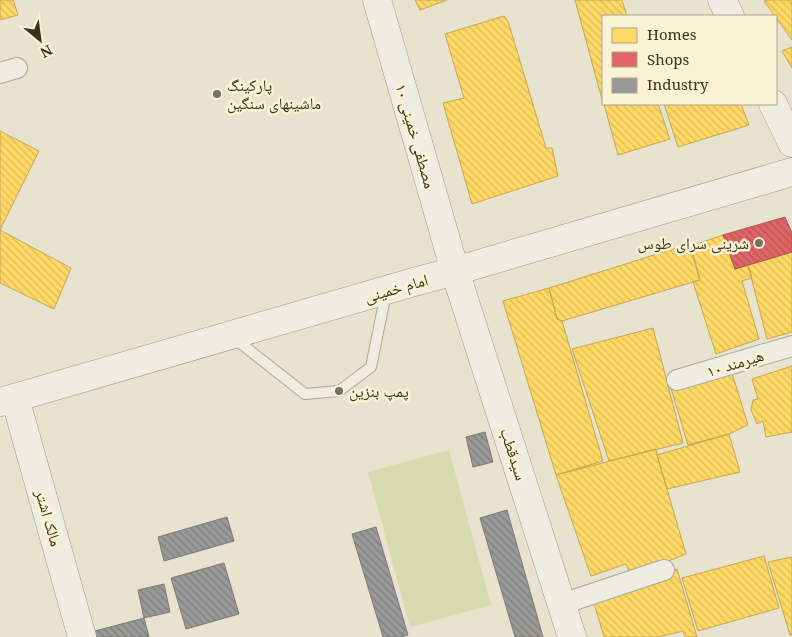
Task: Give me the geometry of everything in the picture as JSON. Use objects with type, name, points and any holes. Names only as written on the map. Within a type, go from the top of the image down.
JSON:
[{"type":"street","name":"مصطفی خمینی ۱۰","points":[[377,0],[455,272]]},
{"type":"street","points":[[722,0],[730,15]]},
{"type":"street","points":[[773,105],[792,143]]},
{"type":"street","name":"امام خمینی","points":[[8,400],[386,290],[455,272],[792,172]]},
{"type":"street","name":"سیدقطب","points":[[455,272],[572,637]]},
{"type":"street","name":"هیرمند ۱۰","points":[[677,380],[792,346]]},
{"type":"street","name":"مالک اشتر","points":[[8,400],[82,637]]},
{"type":"street","points":[[562,604],[664,570]]},
{"type":"lane","points":[[231,336],[305,394],[339,392],[371,367],[386,290]]},
{"type":"green space","points":[[449,450],[491,605],[410,627],[368,472]]},
{"type":"building: Homes","points":[[0,0],[13,0],[18,15],[0,20]]},
{"type":"building: Homes","points":[[415,0],[447,0],[420,10]]},
{"type":"building: Homes","points":[[575,0],[622,0],[627,15],[602,15],[602,99]]},
{"type":"building: Homes","points":[[792,0],[792,40],[777,19],[777,15],[774,15],[764,1]]},
{"type":"building: Homes","points":[[504,16],[508,21],[546,148],[552,148],[558,176],[472,204],[443,103],[464,98],[445,34]]},
{"type":"building: Homes","points":[[792,47],[792,68],[782,51]]},
{"type":"building: Homes","points":[[604,105],[658,105],[670,139],[618,155]]},
{"type":"building: Homes","points":[[664,105],[741,105],[749,125],[678,147]]},
{"type":"building: Homes","points":[[0,131],[39,151],[0,230]]},
{"type":"building: Homes","points":[[0,230],[71,268],[54,309],[0,283]]},
{"type":"building: Homes","points":[[723,235],[735,269],[748,265],[752,278],[742,281],[759,339],[716,354],[693,282],[700,280],[691,246]]},
{"type":"building: Homes","points":[[689,244],[700,280],[562,321],[557,319],[549,288]]},
{"type":"building: Homes","points":[[792,252],[792,332],[767,339],[748,265]]},
{"type":"building: Homes","points":[[549,288],[557,319],[562,321],[603,461],[556,475],[503,301]]},
{"type":"building: Homes","points":[[653,328],[683,443],[609,461],[572,349]]},
{"type":"building: Homes","points":[[792,366],[792,432],[766,437],[763,421],[757,424],[751,410],[753,400],[758,399],[752,379]]},
{"type":"building: Homes","points":[[731,370],[748,425],[729,434],[688,445],[670,385]]},
{"type":"building: Homes","points":[[729,434],[740,472],[667,489],[657,455]]},
{"type":"building: Homes","points":[[656,449],[686,554],[631,576],[626,564],[591,576],[556,475]]},
{"type":"building: Homes","points":[[764,556],[779,608],[698,631],[682,578]]},
{"type":"building: Homes","points":[[792,557],[792,635],[790,635],[768,562]]},
{"type":"building: Homes","points":[[677,569],[697,637],[685,637],[683,631],[658,637],[604,637],[592,597]]},
{"type":"building: Shops","name":"شرینی سرای طوس","points":[[785,217],[792,233],[792,252],[735,269],[723,235]]},
{"type":"building: Industry","points":[[485,432],[493,462],[473,467],[466,437]]},
{"type":"building: Industry","points":[[507,510],[543,637],[515,637],[480,518]]},
{"type":"building: Industry","points":[[227,517],[234,541],[164,561],[158,537]]},
{"type":"building: Industry","points":[[376,527],[408,635],[401,637],[383,637],[352,534]]},
{"type":"building: Industry","points":[[224,563],[239,614],[186,629],[171,578]]},
{"type":"building: Industry","points":[[164,584],[170,612],[144,618],[138,590]]},
{"type":"building: Industry","points":[[144,618],[149,637],[92,637],[91,632]]},
{"type":"place","name":"پارکینگ ماشینهای سنگین","points":[[217,94]]},
{"type":"place","name":"شرینی سرای طوس","points":[[759,243]]},
{"type":"place","name":"پمپ بنزین","points":[[339,391]]}]
